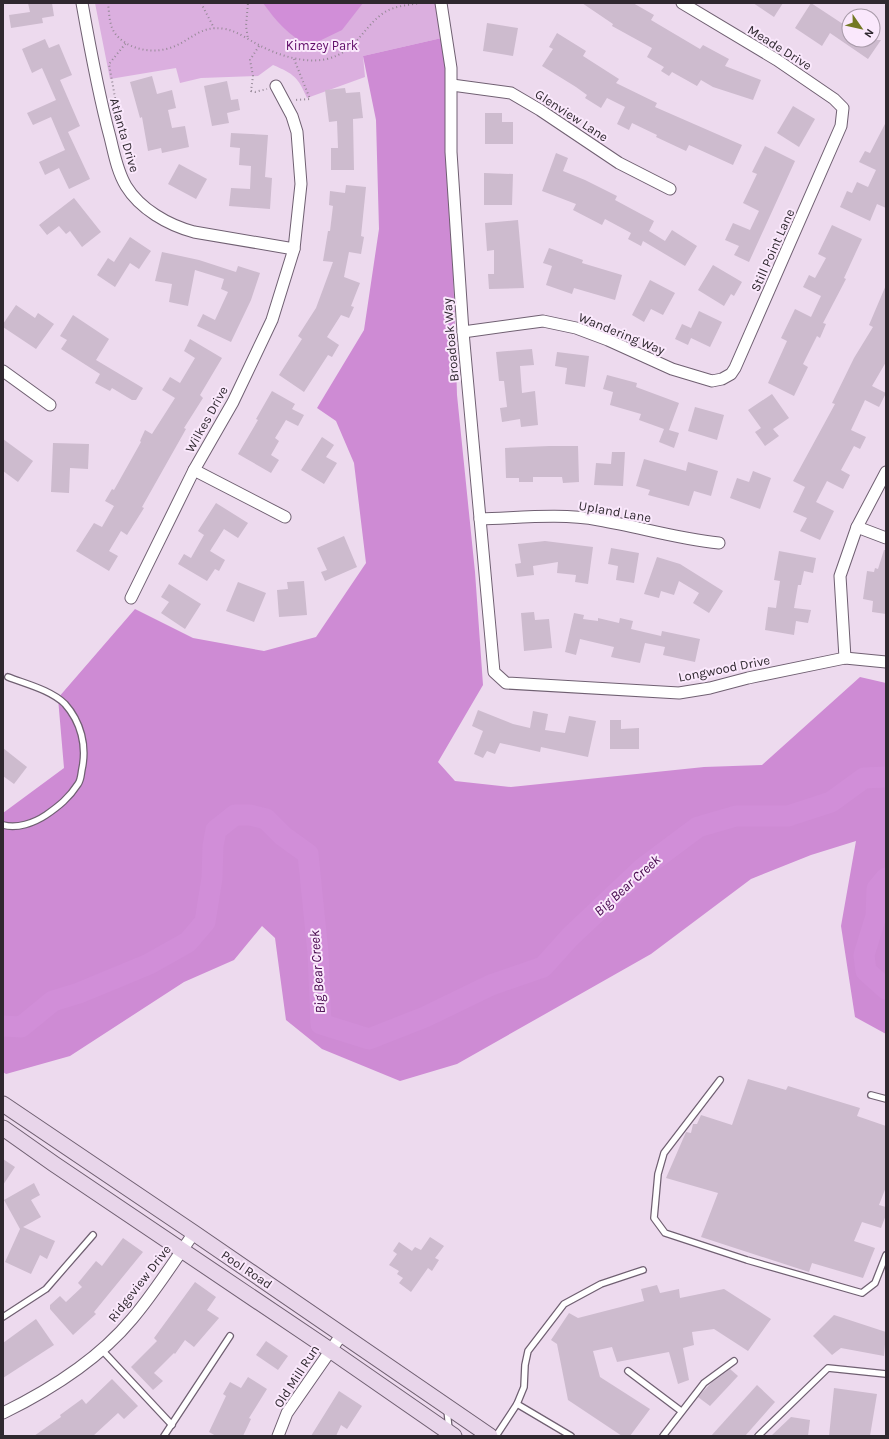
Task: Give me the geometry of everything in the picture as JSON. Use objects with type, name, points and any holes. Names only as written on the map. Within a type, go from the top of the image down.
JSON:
[{"type":"main road","name":"Pool Road","points":[[3,1104],[194,1232],[490,1436]]},
{"type":"main road","name":"Pool Road","points":[[3,1128],[182,1251],[330,1350],[450,1435]]},
{"type":"street","name":"Atlanta Drive","points":[[82,3],[102,106],[119,173],[133,195],[149,210],[179,228],[194,232],[294,248]]},
{"type":"street","name":"Broadoak Way","points":[[441,3],[452,68],[451,152],[463,332],[494,672],[496,675]]},
{"type":"street","name":"Meade Drive","points":[[682,3],[776,60],[834,99],[843,108],[844,112],[841,126]]},
{"type":"street","name":"Glenview Lane","points":[[452,85],[511,93],[540,110],[619,163],[643,177],[670,189]]},
{"type":"street","name":"Wilkes Drive","points":[[131,598],[194,470],[233,402],[272,320],[294,248],[301,184],[297,132],[292,116],[276,86]]},
{"type":"street","name":"Still Point Lane","points":[[722,379],[731,374],[735,368],[841,126]]},
{"type":"street","name":"Wandering Way","points":[[463,332],[543,321],[576,328],[608,340],[672,369],[712,381],[722,379]]},
{"type":"street","points":[[3,371],[50,405]]},
{"type":"street","points":[[194,470],[285,517]]},
{"type":"street","points":[[845,658],[840,576],[857,527],[886,472]]},
{"type":"street","name":"Upland Lane","points":[[480,519],[563,516],[598,520],[690,540],[719,543]]},
{"type":"street","points":[[857,527],[886,538]]},
{"type":"street","name":"Longwood Drive","points":[[496,675],[506,682],[679,693],[710,688],[748,678],[845,658],[886,662]]},
{"type":"street","name":"Ridgeview Drive","points":[[3,1413],[35,1397],[73,1372],[101,1349],[132,1319],[182,1251],[194,1232]]},
{"type":"street","name":"Old Mill Run","points":[[278,1436],[287,1414],[342,1334]]},
{"type":"lane","points":[[3,825],[12,828],[38,821],[63,804],[79,782],[84,758],[83,738],[78,725],[65,704],[51,694],[8,677]]},
{"type":"lane","points":[[720,1080],[664,1153],[658,1174],[654,1218],[665,1233],[746,1260],[862,1293],[875,1283],[886,1256]]},
{"type":"lane","points":[[871,1095],[886,1098]]},
{"type":"lane","points":[[3,1317],[46,1289],[93,1235]]},
{"type":"lane","points":[[496,1436],[517,1404],[524,1387],[525,1365],[528,1351],[564,1304],[601,1284],[643,1270]]},
{"type":"lane","points":[[164,1436],[230,1336]]},
{"type":"lane","points":[[101,1349],[172,1425]]},
{"type":"lane","points":[[663,1436],[704,1383],[734,1361]]},
{"type":"lane","points":[[758,1436],[828,1368],[886,1374]]},
{"type":"lane","points":[[628,1371],[681,1411]]},
{"type":"lane","points":[[517,1404],[571,1436]]},
{"type":"lane","points":[[447,1406],[450,1435]]},
{"type":"path","points":[[108,3],[112,28],[118,37],[126,43],[142,49],[166,49],[203,29],[214,28],[236,32],[260,46],[294,59],[318,60],[327,59],[346,52],[386,11],[420,3]]},
{"type":"path","points":[[201,3],[214,28]]},
{"type":"path","points":[[241,3],[248,3],[246,26],[248,39]]},
{"type":"path","points":[[102,106],[116,103],[109,64],[126,43]]},
{"type":"path","points":[[260,46],[250,60],[254,76],[251,91],[255,92],[276,86]]},
{"type":"path","points":[[284,100],[310,99],[294,59]]},
{"type":"green space","name":"Kimzey Park","points":[[95,3],[439,3],[446,37],[363,56],[365,77],[307,98],[301,85],[291,74],[273,65],[258,76],[201,78],[180,83],[176,68],[110,79]]},
{"type":"shaded area","points":[[263,3],[363,3],[342,30],[309,46],[295,38],[283,28]]},
{"type":"shaded area","points":[[446,37],[457,395],[475,572],[483,685],[438,762],[455,781],[511,787],[704,767],[762,765],[860,677],[886,683],[886,1034],[855,1017],[841,926],[856,841],[811,855],[751,879],[651,954],[457,1064],[400,1081],[322,1049],[286,1020],[275,938],[262,926],[234,960],[184,982],[70,1056],[6,1074],[3,1072],[3,813],[64,768],[58,698],[135,609],[193,638],[264,651],[316,637],[366,563],[354,463],[336,421],[317,408],[364,330],[379,229],[376,120],[363,56]]},
{"type":"building","points":[[28,3],[52,3],[54,16],[42,18],[43,23],[11,28],[9,15],[30,12]]},
{"type":"building","points":[[582,3],[633,3],[654,15],[651,20],[700,49],[703,45],[729,59],[725,66],[761,80],[753,100],[713,87],[701,80],[697,86],[672,72],[669,76],[661,71],[664,67],[647,57],[652,48],[612,26],[613,24]]},
{"type":"building","points":[[753,3],[783,3],[774,17]]},
{"type":"building","points":[[811,3],[841,23],[841,41],[830,33],[822,46],[795,28]]},
{"type":"building","points":[[487,23],[518,28],[513,56],[483,51]]},
{"type":"building","points":[[557,33],[586,51],[583,56],[619,79],[616,83],[657,103],[655,107],[742,145],[733,165],[689,145],[686,151],[656,137],[657,135],[632,123],[629,130],[617,124],[625,107],[607,98],[601,108],[585,98],[587,95],[576,87],[542,66],[553,49],[549,47]]},
{"type":"building","points":[[45,39],[49,48],[59,44],[72,75],[60,80],[80,126],[68,132],[90,179],[69,189],[59,168],[45,175],[39,162],[65,150],[51,117],[33,125],[27,113],[56,100],[42,68],[32,73],[22,49]]},
{"type":"building","points":[[852,48],[876,48],[868,59]]},
{"type":"building","points":[[152,76],[157,94],[172,90],[176,108],[168,110],[172,128],[185,126],[189,147],[162,153],[161,148],[148,151],[142,117],[140,118],[130,82]]},
{"type":"building","points":[[227,81],[231,100],[238,99],[240,110],[227,113],[229,123],[212,126],[204,86]]},
{"type":"building","points":[[345,88],[346,93],[360,92],[363,118],[353,119],[354,170],[331,170],[331,148],[338,148],[337,121],[329,122],[325,90]]},
{"type":"building","points":[[793,106],[815,119],[799,147],[777,133]]},
{"type":"building","points":[[485,113],[502,113],[502,122],[513,122],[513,144],[485,144]]},
{"type":"building","points":[[886,122],[886,208],[877,204],[870,221],[840,207],[847,191],[852,193],[857,182],[868,187],[876,170],[859,162],[865,151],[870,153]]},
{"type":"building","points":[[231,133],[268,135],[265,177],[272,178],[270,209],[229,206],[231,188],[250,189],[251,166],[239,165],[240,148],[230,147]]},
{"type":"building","points":[[765,146],[795,161],[749,262],[734,255],[739,246],[725,240],[733,223],[750,230],[759,211],[743,203],[757,174],[752,172]]},
{"type":"building","points":[[556,153],[568,158],[563,171],[617,196],[615,200],[654,221],[649,231],[665,241],[672,230],[697,246],[685,266],[643,241],[641,246],[628,239],[631,233],[605,219],[602,225],[573,210],[576,204],[542,191]]},
{"type":"building","points":[[179,164],[207,179],[196,199],[168,184]]},
{"type":"building","points":[[484,173],[513,174],[512,205],[484,205]]},
{"type":"building","points":[[346,185],[366,187],[361,236],[364,237],[361,254],[349,252],[344,277],[360,283],[351,306],[354,307],[349,318],[341,315],[327,337],[339,345],[332,357],[328,355],[304,392],[279,375],[302,339],[298,336],[316,308],[333,262],[323,261],[328,231],[330,231],[333,206],[329,205],[330,191],[345,193]]},
{"type":"building","points":[[74,198],[101,232],[82,247],[70,231],[66,234],[59,226],[47,235],[39,225]]},
{"type":"building","points":[[518,220],[524,288],[489,289],[488,274],[494,274],[494,250],[487,251],[485,223]]},
{"type":"building","points":[[832,225],[862,239],[844,278],[846,279],[823,323],[826,324],[820,338],[817,336],[803,364],[808,367],[794,396],[768,383],[787,341],[781,338],[795,309],[811,317],[821,296],[803,287],[809,275],[815,278],[826,258],[818,254]]},
{"type":"building","points":[[130,237],[151,251],[139,269],[130,263],[115,287],[97,275],[108,258],[114,262]]},
{"type":"building","points":[[549,248],[583,260],[582,263],[622,275],[615,300],[574,288],[572,294],[546,285],[552,266],[543,263]]},
{"type":"building","points":[[162,252],[199,260],[236,272],[238,266],[260,273],[251,300],[231,342],[197,326],[203,314],[215,320],[228,292],[221,289],[224,279],[195,270],[188,306],[169,302],[172,284],[155,281]]},
{"type":"building","points":[[713,265],[742,282],[734,296],[731,294],[724,306],[698,290]]},
{"type":"building","points":[[650,280],[675,293],[663,315],[651,309],[644,322],[632,315]]},
{"type":"building","points":[[886,285],[886,362],[872,386],[886,393],[879,407],[865,400],[851,430],[866,437],[860,449],[854,446],[841,470],[850,475],[843,489],[827,481],[816,502],[834,511],[820,540],[800,531],[807,518],[793,512],[805,487],[793,481],[835,404],[832,403],[854,358],[873,327],[869,325]]},
{"type":"building","points":[[16,305],[35,318],[38,313],[54,324],[36,349],[3,327],[3,324]]},
{"type":"building","points":[[699,311],[722,322],[710,347],[691,338],[688,345],[675,339],[682,324],[691,328]]},
{"type":"building","points":[[73,315],[109,339],[96,360],[143,388],[136,400],[132,400],[112,388],[110,391],[95,383],[100,374],[61,349],[67,340],[60,336]]},
{"type":"building","points":[[190,339],[222,358],[200,395],[203,398],[184,428],[186,429],[142,507],[144,508],[127,535],[121,531],[109,551],[118,556],[109,571],[76,551],[94,523],[102,527],[114,506],[105,501],[112,489],[114,490],[141,442],[140,441],[145,430],[152,434],[175,398],[162,390],[170,377],[180,383],[195,358],[184,351]]},
{"type":"building","points":[[532,349],[534,365],[520,366],[522,393],[535,391],[538,425],[521,427],[520,419],[502,422],[500,408],[507,407],[504,381],[499,381],[496,352]]},
{"type":"building","points":[[557,352],[589,356],[585,387],[565,384],[567,368],[555,366]]},
{"type":"building","points":[[607,375],[637,383],[636,387],[679,403],[669,430],[679,433],[674,448],[659,442],[664,429],[639,420],[641,414],[610,405],[613,392],[603,389]]},
{"type":"building","points":[[272,391],[295,404],[292,409],[304,415],[298,426],[286,420],[275,438],[279,441],[271,455],[279,460],[271,473],[238,454],[258,420],[256,419]]},
{"type":"building","points":[[772,394],[789,418],[773,429],[779,436],[765,446],[755,432],[761,428],[748,410]]},
{"type":"building","points":[[695,407],[724,415],[717,440],[688,431]]},
{"type":"building","points":[[322,437],[334,445],[326,457],[337,463],[324,484],[301,470]]},
{"type":"building","points":[[3,439],[33,461],[18,482],[3,471]]},
{"type":"building","points":[[53,443],[89,444],[88,469],[70,468],[69,493],[51,492]]},
{"type":"building","points":[[578,446],[579,482],[563,483],[562,477],[533,477],[533,482],[519,482],[519,478],[506,478],[505,448]]},
{"type":"building","points":[[612,452],[625,452],[623,486],[594,485],[596,463],[611,464]]},
{"type":"building","points":[[644,459],[686,471],[688,462],[718,471],[711,496],[694,491],[689,506],[648,495],[650,490],[636,486]]},
{"type":"building","points":[[753,471],[771,478],[760,509],[730,498],[737,478],[749,482]]},
{"type":"building","points":[[216,503],[248,523],[238,538],[224,529],[210,551],[225,560],[219,571],[215,569],[207,581],[178,564],[184,554],[191,558],[204,535],[198,531]]},
{"type":"building","points":[[344,536],[357,567],[325,581],[321,572],[327,570],[317,548]]},
{"type":"building","points":[[545,541],[593,547],[588,584],[575,582],[576,575],[557,573],[558,562],[533,566],[534,575],[517,577],[515,564],[521,563],[518,544]]},
{"type":"building","points":[[611,548],[639,553],[634,583],[616,580],[618,566],[608,564]]},
{"type":"building","points":[[884,550],[886,550],[886,614],[872,612],[873,601],[863,599],[867,571],[874,572],[875,568],[878,569]]},
{"type":"building","points":[[779,551],[816,558],[813,573],[804,571],[801,585],[798,585],[794,608],[811,610],[808,623],[796,621],[794,635],[765,630],[768,607],[776,608],[780,581],[774,580]]},
{"type":"building","points":[[657,557],[680,564],[723,591],[709,613],[693,603],[699,593],[679,581],[674,595],[661,591],[659,598],[644,594]]},
{"type":"building","points":[[304,581],[307,615],[279,617],[277,590],[288,589],[287,582]]},
{"type":"building","points":[[238,582],[266,593],[254,622],[226,611]]},
{"type":"building","points":[[169,584],[201,604],[185,629],[161,613],[169,602],[161,597]]},
{"type":"building","points":[[534,612],[535,620],[549,619],[552,648],[524,651],[521,613]]},
{"type":"building","points":[[574,613],[584,615],[583,619],[598,621],[598,618],[619,623],[620,618],[633,621],[631,629],[661,636],[662,631],[700,639],[695,662],[663,655],[665,647],[645,643],[640,663],[611,657],[614,647],[580,639],[576,655],[565,652]]},
{"type":"building","points":[[478,710],[513,724],[530,728],[533,711],[548,714],[545,730],[565,733],[569,716],[596,721],[588,757],[541,747],[540,752],[500,743],[495,754],[487,751],[483,758],[474,754],[483,731],[472,726]]},
{"type":"building","points":[[610,720],[621,720],[621,729],[639,728],[639,749],[610,749]]},
{"type":"building","points":[[3,748],[27,767],[14,784],[3,776]]},
{"type":"building","points":[[748,1079],[786,1090],[788,1086],[860,1108],[857,1116],[886,1126],[886,1187],[879,1205],[886,1207],[886,1215],[881,1228],[862,1222],[854,1241],[875,1248],[863,1278],[812,1263],[809,1272],[701,1237],[718,1193],[666,1178],[686,1132],[691,1133],[693,1124],[697,1124],[701,1115],[732,1125]]},
{"type":"building","points":[[3,1159],[15,1167],[3,1185]]},
{"type":"building","points":[[34,1183],[40,1195],[31,1200],[41,1217],[23,1227],[55,1241],[47,1259],[40,1255],[31,1274],[5,1262],[20,1229],[4,1200]]},
{"type":"building","points":[[430,1237],[444,1246],[435,1258],[439,1260],[432,1271],[428,1268],[411,1292],[399,1283],[403,1278],[397,1274],[399,1271],[389,1265],[397,1254],[393,1251],[399,1242],[412,1251],[415,1247],[421,1250]]},
{"type":"building","points":[[123,1238],[143,1252],[94,1312],[96,1314],[73,1335],[50,1309],[50,1305],[60,1296],[66,1302],[82,1287],[78,1283],[96,1261],[102,1266]]},
{"type":"building","points":[[195,1282],[216,1297],[207,1310],[219,1318],[194,1347],[185,1340],[175,1354],[174,1353],[154,1373],[163,1381],[153,1390],[131,1367],[157,1341],[154,1338]]},
{"type":"building","points":[[657,1285],[660,1293],[679,1289],[680,1298],[724,1289],[771,1319],[748,1351],[714,1329],[692,1332],[694,1345],[683,1348],[689,1380],[678,1384],[669,1352],[617,1362],[612,1347],[593,1351],[600,1377],[650,1409],[630,1436],[622,1436],[568,1400],[557,1344],[551,1340],[569,1313],[578,1318],[644,1301],[641,1289]]},
{"type":"building","points":[[834,1315],[886,1332],[884,1356],[841,1348],[832,1355],[813,1336]]},
{"type":"building","points":[[36,1319],[54,1345],[3,1378],[3,1343]]},
{"type":"building","points":[[266,1341],[288,1356],[278,1370],[256,1355]]},
{"type":"building","points":[[730,1369],[738,1376],[710,1406],[698,1397],[711,1383]]},
{"type":"building","points":[[248,1377],[267,1389],[249,1418],[251,1419],[243,1436],[216,1436],[209,1432],[226,1396],[223,1394],[230,1382],[241,1388]]},
{"type":"building","points":[[112,1379],[138,1406],[124,1419],[118,1413],[93,1436],[34,1436],[61,1417],[60,1415],[82,1399],[86,1404]]},
{"type":"building","points":[[757,1385],[775,1402],[745,1436],[711,1436]]},
{"type":"building","points":[[834,1388],[877,1394],[870,1436],[829,1436]]},
{"type":"building","points":[[339,1391],[362,1406],[347,1429],[341,1425],[336,1436],[311,1436]]},
{"type":"building","points":[[791,1417],[810,1420],[808,1436],[771,1436]]},
{"type":"waterway","name":"Big Bear Creek","points":[[3,1026],[21,1027],[53,1001],[79,993],[149,964],[188,942],[205,922],[212,878],[213,846],[216,830],[235,815],[250,815],[266,819],[283,836],[308,854],[318,953],[321,1024],[369,1039],[425,1017],[491,985],[543,967],[570,937],[643,868],[698,827],[736,816],[788,816],[831,802],[864,778],[886,777]]},
{"type":"waterway","name":"Big Bear Creek","points":[[886,878],[877,889],[876,916],[864,955],[866,971],[886,989]]}]
